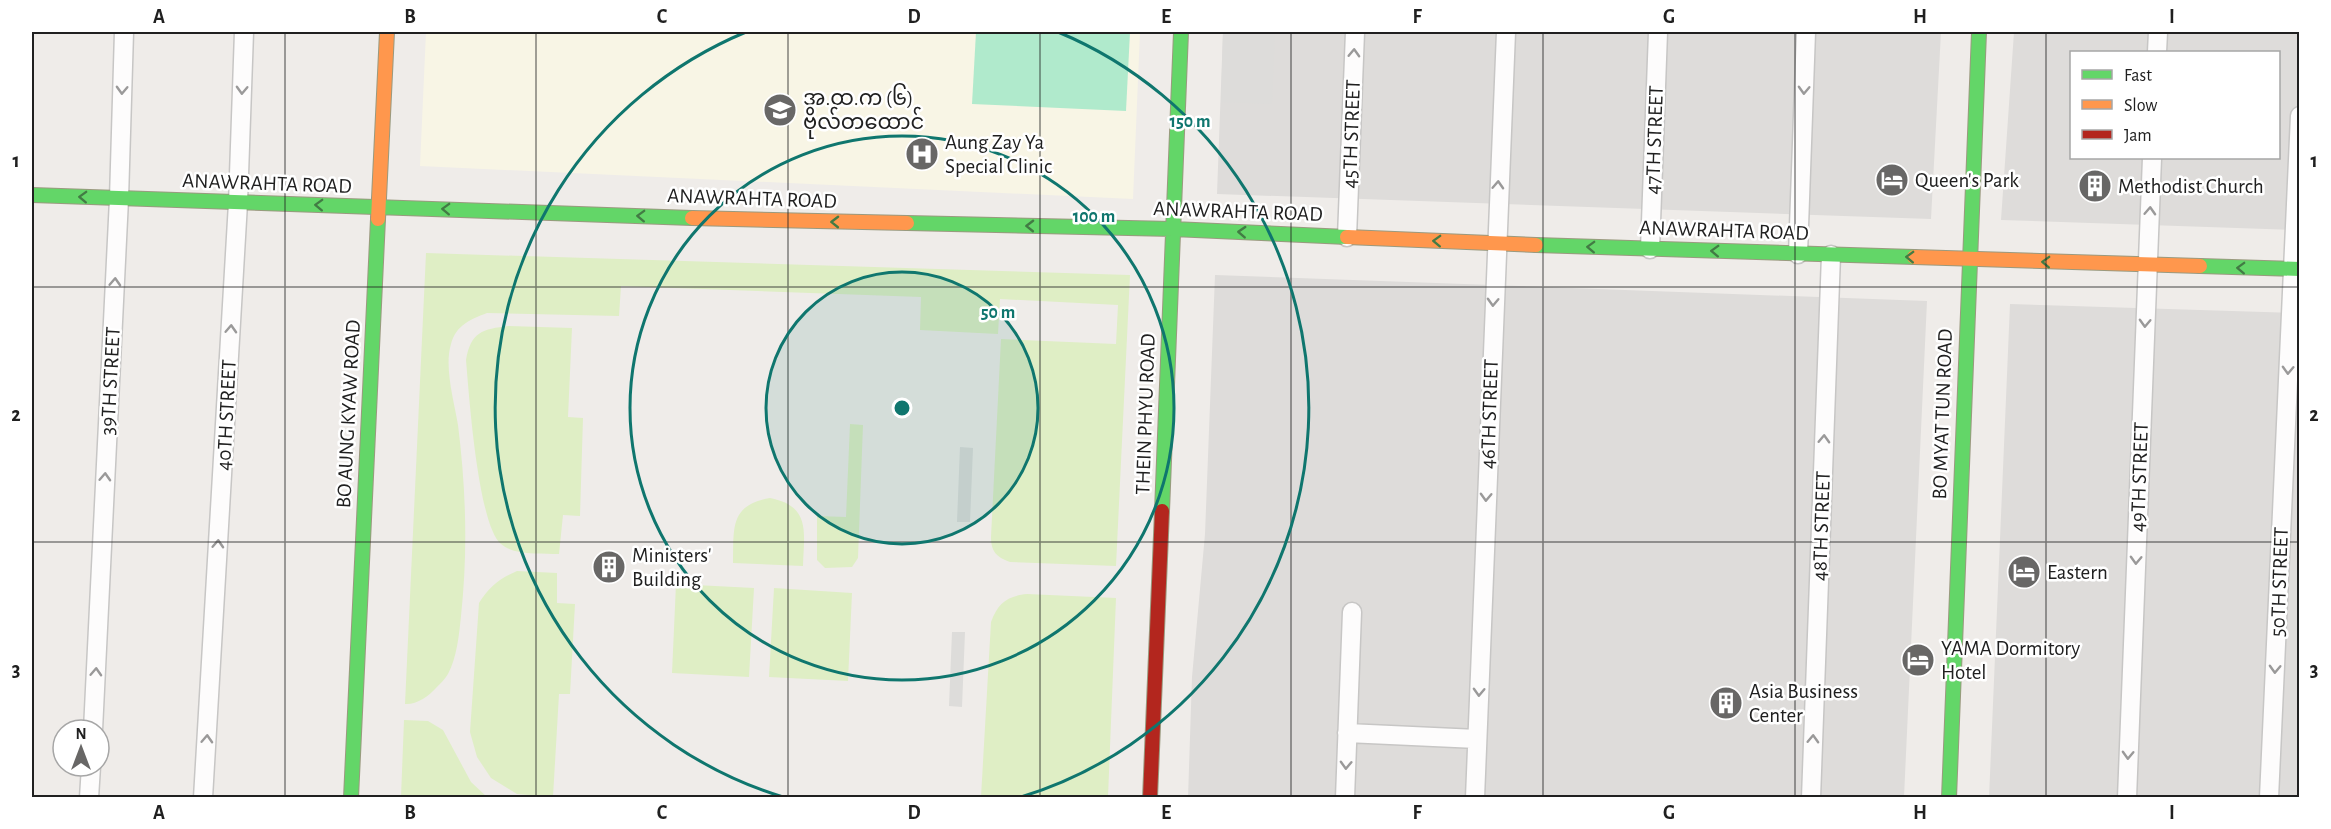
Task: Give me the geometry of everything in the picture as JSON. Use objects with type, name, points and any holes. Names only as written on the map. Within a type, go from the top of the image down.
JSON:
[{"type":"main road","name":"BO AUNG KYAW ROAD","points":[[351,798],[387,32]]},
{"type":"main road","name":"THEIN PHYU ROAD","points":[[1150,798],[1181,32]]},
{"type":"main road","name":"BO MYAT TUN ROAD","points":[[1949,798],[1968,259],[1980,32]]},
{"type":"main road","name":"ANAWRAHTA ROAD","points":[[32,195],[788,221],[1173,229],[1496,244],[2296,269]]},
{"type":"street","name":"39TH STREET","points":[[94,718],[119,198],[124,32]]},
{"type":"street","name":"40TH STREET","points":[[203,798],[238,203],[244,32]]},
{"type":"street","name":"45TH STREET","points":[[1347,237],[1355,32]]},
{"type":"street","name":"46TH STREET","points":[[1475,798],[1506,32]]},
{"type":"street","name":"47TH STREET","points":[[1650,249],[1658,32]]},
{"type":"street","points":[[1798,254],[1806,32]]},
{"type":"street","points":[[2157,51],[2158,32]]},
{"type":"street","name":"50TH STREET","points":[[2269,798],[2296,269],[2300,116]]},
{"type":"street","name":"49TH STREET","points":[[2127,798],[2152,159]]},
{"type":"street","name":"48TH STREET","points":[[1811,798],[1832,255]]},
{"type":"street","points":[[1345,798],[1352,612]]},
{"type":"street","points":[[1347,733],[1477,739]]},
{"type":"street","points":[[89,798],[90,778]]},
{"type":"shaded area","name":"အ.ထ.က (၆) ဗိုလ်တထောင်","points":[[426,32],[1140,32],[1133,199],[420,166]]},
{"type":"shaded area","points":[[1223,32],[1941,32],[1931,219],[1217,194]]},
{"type":"shaded area","points":[[1223,32],[1275,32],[1272,104],[1221,102]]},
{"type":"shaded area","points":[[2014,32],[2299,32],[2299,230],[2001,220]]},
{"type":"shaded area","points":[[1215,275],[1927,301],[1904,797],[1188,798],[1192,677],[1205,534]]},
{"type":"shaded area","points":[[2010,304],[2299,313],[2299,797],[1989,798]]},
{"type":"shaded area","points":[[960,447],[973,448],[970,522],[957,522]]},
{"type":"shaded area","points":[[952,632],[965,632],[962,707],[949,706]]},
{"type":"green space","points":[[976,32],[1130,32],[1126,111],[972,104]]},
{"type":"green space","points":[[426,253],[1130,275],[1116,566],[1010,562],[995,553],[991,537],[1001,339],[1116,344],[1118,305],[1000,299],[998,334],[920,330],[921,297],[621,286],[619,316],[487,313],[460,327],[453,337],[449,353],[449,373],[461,449],[465,520],[465,568],[459,631],[454,660],[448,674],[426,697],[405,704]]},
{"type":"green space","points":[[509,326],[572,328],[568,417],[583,418],[580,516],[563,515],[559,554],[537,554],[507,548],[501,544],[493,532],[486,512],[472,429],[466,360],[471,343],[479,334]]},
{"type":"green space","points":[[850,424],[863,425],[858,558],[852,567],[825,568],[817,560],[817,516],[846,517]]},
{"type":"green space","points":[[770,498],[793,507],[799,514],[804,532],[803,566],[733,563],[733,539],[737,520],[747,506]]},
{"type":"green space","points":[[517,571],[557,573],[557,603],[575,604],[570,694],[559,694],[553,797],[517,794],[491,778],[477,757],[470,732],[479,603],[495,584]]},
{"type":"green space","points":[[676,584],[754,588],[749,677],[672,673]]},
{"type":"green space","points":[[774,588],[852,593],[848,681],[769,677]]},
{"type":"green space","points":[[1027,594],[1116,598],[1108,797],[981,797],[991,622],[1000,605],[1009,599]]},
{"type":"green space","points":[[404,720],[428,721],[443,730],[471,782],[487,797],[401,797]]},
{"type":"traffic: fast","points":[[1162,511],[1181,32]]},
{"type":"traffic: fast","points":[[1949,798],[1979,32]]},
{"type":"traffic: fast","points":[[32,195],[692,218]]},
{"type":"traffic: fast","points":[[351,798],[378,219]]},
{"type":"traffic: fast","points":[[907,223],[1173,229],[1347,237]]},
{"type":"traffic: fast","points":[[1536,245],[1914,257]]},
{"type":"traffic: fast","points":[[2200,266],[2300,269]]},
{"type":"traffic: slow","points":[[378,219],[387,32]]},
{"type":"traffic: slow","points":[[692,218],[907,223]]},
{"type":"traffic: slow","points":[[1347,237],[1536,245]]},
{"type":"traffic: slow","points":[[1914,257],[2200,266]]},
{"type":"traffic: jam","points":[[1150,798],[1162,511]]},
{"type":"place","name":"အ.ထ.က (၆) ဗိုလ်တထောင်","points":[[780,110]]},
{"type":"place","name":"Aung Zay Ya Special Clinic","points":[[922,154]]},
{"type":"place","name":"Queen's Park","points":[[1892,180]]},
{"type":"place","name":"Methodist Church","points":[[2095,186]]},
{"type":"place","name":"Ministers' Building","points":[[609,567]]},
{"type":"place","name":"Eastern","points":[[2024,572]]},
{"type":"place","name":"YAMA Dormitory Hotel","points":[[1918,660]]},
{"type":"place","name":"Asia Business Center","points":[[1726,703]]}]
